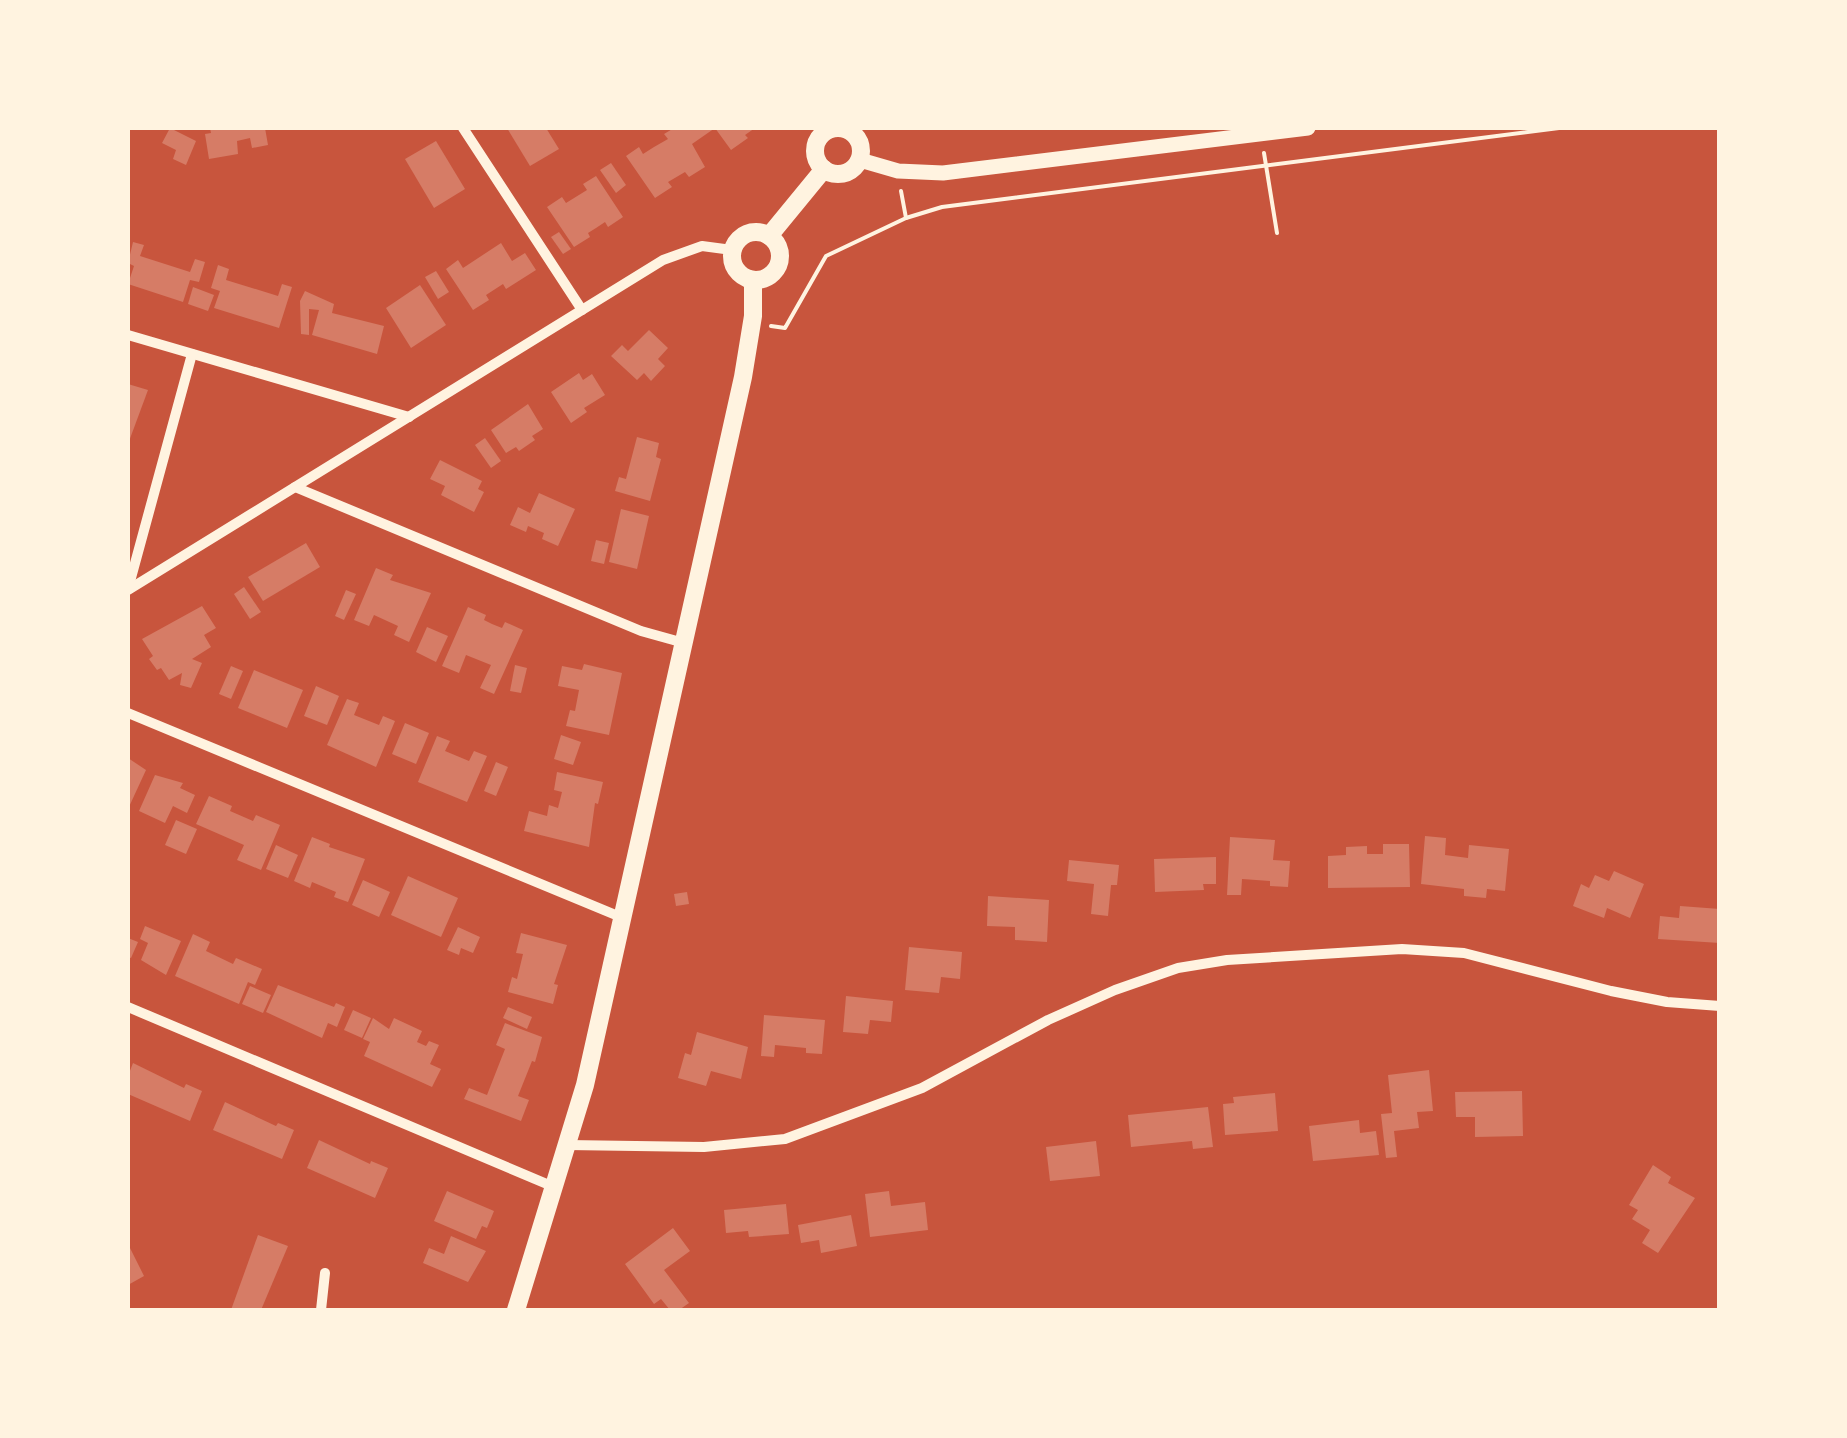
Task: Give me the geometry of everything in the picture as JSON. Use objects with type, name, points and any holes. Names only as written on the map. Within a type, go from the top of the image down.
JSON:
[{"type":"main road","points":[[840,128],[858,139],[860,160],[844,173],[824,170],[816,158],[817,144],[826,132],[840,128]]},
{"type":"main road","points":[[770,236],[824,170]]},
{"type":"main road","points":[[748,233],[770,236],[779,249],[778,264],[770,276],[745,278],[734,266],[732,250],[748,233]]},
{"type":"main road","points":[[516,1310],[585,1085],[743,377],[752,322],[753,280]]},
{"type":"street","points":[[463,128],[582,310]]},
{"type":"street","points":[[860,160],[898,171],[944,173],[1308,128]]},
{"type":"street","points":[[128,590],[663,260],[702,246],[732,250]]},
{"type":"street","points":[[128,336],[409,416]]},
{"type":"street","points":[[128,590],[192,354]]},
{"type":"street","points":[[295,487],[641,630],[685,643]]},
{"type":"street","points":[[128,714],[623,918]]},
{"type":"street","points":[[567,1144],[704,1147],[784,1140],[922,1088],[1048,1020],[1115,990],[1178,968],[1227,960],[1402,949],[1464,952],[1612,991],[1667,1002],[1720,1006]]},
{"type":"street","points":[[128,1007],[554,1186]]},
{"type":"street","points":[[320,1310],[325,1273]]},
{"type":"path","points":[[752,322],[784,328],[826,256],[906,218],[942,208],[1560,128]]},
{"type":"path","points":[[1261,134],[1278,233]]},
{"type":"path","points":[[898,171],[906,218]]},
{"type":"building","points":[[170,128],[196,141],[186,165],[173,159],[176,150],[162,143]]},
{"type":"building","points":[[210,128],[265,128],[268,145],[252,148],[250,138],[237,141],[238,154],[209,159],[205,134],[211,133]]},
{"type":"building","points":[[507,128],[546,128],[559,149],[530,166]]},
{"type":"building","points":[[674,128],[715,128],[692,144],[705,167],[689,177],[685,172],[668,182],[672,187],[655,198],[626,156],[639,147],[643,154],[668,139],[664,134]]},
{"type":"building","points":[[715,128],[755,128],[731,150]]},
{"type":"building","points":[[436,141],[465,189],[434,208],[405,159]]},
{"type":"building","points":[[611,163],[626,185],[616,193],[600,170]]},
{"type":"building","points":[[596,176],[623,217],[608,227],[605,222],[574,247],[547,207],[562,197],[566,203],[587,190],[583,184]]},
{"type":"building","points":[[559,232],[571,249],[563,254],[551,237]]},
{"type":"building","points":[[133,242],[144,245],[140,256],[190,272],[195,259],[205,262],[199,282],[190,280],[183,302],[128,284],[134,266],[128,263]]},
{"type":"building","points":[[501,243],[512,261],[525,253],[536,270],[506,289],[503,284],[473,310],[446,269],[458,260],[463,268]]},
{"type":"building","points":[[218,265],[229,269],[226,280],[278,296],[282,284],[292,287],[279,328],[214,308],[220,291],[211,288]]},
{"type":"building","points":[[436,271],[449,292],[438,299],[425,277]]},
{"type":"building","points":[[420,285],[446,325],[411,348],[386,308]]},
{"type":"building","points":[[193,287],[214,295],[208,311],[188,304]]},
{"type":"building","points":[[305,291],[334,304],[332,313],[384,326],[377,354],[312,335],[319,310],[309,309],[309,335],[301,334],[300,301]]},
{"type":"building","points":[[649,330],[668,348],[658,359],[665,366],[651,381],[644,373],[637,380],[611,356],[622,345],[628,351]]},
{"type":"building","points":[[579,373],[583,380],[592,374],[605,395],[584,408],[587,412],[571,423],[551,392]]},
{"type":"building","points":[[128,384],[148,390],[128,444]]},
{"type":"building","points":[[528,404],[543,429],[519,451],[516,447],[506,453],[491,430]]},
{"type":"building","points":[[637,437],[659,443],[656,457],[661,459],[650,501],[615,491],[619,477],[626,479]]},
{"type":"building","points":[[485,438],[501,461],[491,468],[475,445]]},
{"type":"building","points":[[440,460],[482,481],[478,489],[484,492],[474,512],[441,495],[445,486],[430,479]]},
{"type":"building","points":[[539,493],[575,509],[558,546],[542,539],[544,533],[528,526],[526,532],[510,525],[518,507],[530,513]]},
{"type":"building","points":[[621,509],[649,516],[637,569],[609,562]]},
{"type":"building","points":[[596,540],[609,543],[604,564],[591,561]]},
{"type":"building","points":[[306,543],[320,567],[263,601],[248,577]]},
{"type":"building","points":[[376,568],[393,575],[390,580],[431,593],[409,642],[394,635],[398,626],[374,615],[369,626],[354,620]]},
{"type":"building","points":[[244,587],[261,612],[250,619],[234,594]]},
{"type":"building","points":[[346,590],[356,594],[344,620],[335,616]]},
{"type":"building","points":[[202,606],[216,628],[204,635],[211,647],[192,659],[202,663],[191,688],[180,685],[182,673],[169,680],[161,668],[157,670],[142,639]]},
{"type":"building","points":[[468,607],[486,615],[484,620],[492,624],[502,628],[505,622],[523,630],[494,694],[480,688],[491,665],[466,655],[459,673],[442,666]]},
{"type":"building","points":[[427,627],[448,636],[436,662],[416,652]]},
{"type":"building","points":[[584,664],[622,673],[609,735],[566,726],[570,710],[575,711],[579,690],[558,686],[562,666],[582,670]]},
{"type":"building","points":[[515,665],[527,668],[521,693],[510,691]]},
{"type":"building","points":[[231,666],[243,671],[231,699],[219,694]]},
{"type":"building","points":[[254,670],[303,690],[287,728],[238,708]]},
{"type":"building","points":[[316,686],[339,696],[327,725],[304,716]]},
{"type":"building","points":[[347,699],[359,703],[354,715],[379,725],[383,716],[395,721],[376,767],[327,745]]},
{"type":"building","points":[[405,723],[429,733],[416,764],[392,754]]},
{"type":"building","points":[[561,735],[581,742],[573,765],[554,759]]},
{"type":"building","points":[[437,736],[450,741],[445,751],[469,761],[474,751],[487,756],[467,802],[418,782]]},
{"type":"building","points":[[128,758],[146,770],[128,809]]},
{"type":"building","points":[[496,762],[508,767],[496,796],[484,791]]},
{"type":"building","points":[[557,772],[603,782],[598,804],[595,803],[589,847],[524,831],[529,811],[547,816],[549,805],[558,808],[562,792],[554,790]]},
{"type":"building","points":[[155,775],[183,783],[180,788],[195,795],[187,813],[173,806],[165,823],[139,811]]},
{"type":"building","points":[[209,796],[253,821],[256,815],[280,825],[261,870],[237,860],[244,845],[196,824]]},
{"type":"building","points":[[176,820],[197,829],[186,854],[165,845]]},
{"type":"building","points":[[1425,836],[1446,838],[1445,855],[1468,858],[1469,845],[1509,849],[1505,891],[1487,889],[1486,898],[1464,896],[1464,889],[1421,884]]},
{"type":"building","points":[[312,837],[365,859],[348,902],[312,882],[310,888],[294,881]]},
{"type":"building","points":[[1230,837],[1275,840],[1273,860],[1290,861],[1288,887],[1242,879],[1241,895],[1227,895]]},
{"type":"building","points":[[1383,844],[1409,844],[1410,887],[1328,888],[1328,856],[1346,855],[1346,847],[1367,846],[1367,854],[1383,854]]},
{"type":"building","points":[[276,845],[298,855],[288,878],[266,869]]},
{"type":"building","points":[[1216,857],[1216,884],[1203,884],[1204,890],[1155,892],[1154,859]]},
{"type":"building","points":[[1069,860],[1119,865],[1117,885],[1111,885],[1108,916],[1091,914],[1094,884],[1067,881]]},
{"type":"building","points":[[1614,871],[1644,884],[1630,918],[1607,908],[1604,918],[1573,906],[1581,884],[1589,888],[1595,875],[1609,881]]},
{"type":"building","points":[[408,876],[458,898],[441,937],[391,915]]},
{"type":"building","points":[[363,880],[390,892],[379,917],[352,905]]},
{"type":"building","points":[[687,892],[689,904],[676,906],[674,894]]},
{"type":"building","points":[[988,896],[1049,900],[1047,942],[1015,940],[1015,927],[987,926]]},
{"type":"building","points":[[1680,906],[1720,909],[1720,943],[1658,939],[1660,916],[1679,918]]},
{"type":"building","points":[[145,926],[181,941],[166,975],[141,960],[148,943],[140,939]]},
{"type":"building","points":[[458,927],[480,937],[473,953],[461,948],[459,955],[447,950]]},
{"type":"building","points":[[521,933],[567,945],[554,984],[558,985],[553,1004],[508,992],[512,977],[517,979],[523,954],[516,953]]},
{"type":"building","points":[[193,934],[210,942],[206,951],[233,964],[236,958],[262,969],[255,985],[248,982],[239,1004],[175,976]]},
{"type":"building","points":[[128,938],[138,942],[131,958],[128,957]]},
{"type":"building","points":[[909,947],[962,952],[960,979],[941,977],[939,993],[905,990]]},
{"type":"building","points":[[278,985],[334,1007],[336,1003],[345,1007],[337,1027],[328,1023],[322,1038],[266,1012]]},
{"type":"building","points":[[250,986],[271,995],[263,1013],[242,1004]]},
{"type":"building","points":[[846,996],[893,1001],[891,1022],[870,1020],[868,1034],[843,1032]]},
{"type":"building","points":[[508,1007],[532,1017],[527,1029],[503,1018]]},
{"type":"building","points":[[353,1010],[371,1018],[362,1038],[344,1030]]},
{"type":"building","points":[[764,1015],[825,1020],[822,1054],[775,1045],[774,1057],[761,1056]]},
{"type":"building","points":[[373,1018],[389,1029],[394,1018],[422,1031],[417,1042],[439,1045],[430,1064],[441,1069],[432,1087],[364,1056],[370,1042],[363,1039]]},
{"type":"building","points":[[505,1023],[542,1037],[518,1096],[529,1100],[521,1121],[464,1099],[469,1088],[487,1095],[505,1049],[496,1045]]},
{"type":"building","points":[[697,1032],[748,1047],[741,1079],[711,1071],[706,1086],[678,1078],[685,1053],[691,1055]]},
{"type":"building","points":[[133,1063],[184,1088],[186,1084],[202,1091],[190,1121],[128,1094]]},
{"type":"building","points":[[1429,1070],[1433,1111],[1417,1112],[1419,1128],[1394,1131],[1397,1157],[1386,1158],[1381,1114],[1392,1113],[1388,1075]]},
{"type":"building","points":[[1522,1091],[1523,1136],[1475,1137],[1475,1117],[1456,1117],[1455,1092]]},
{"type":"building","points":[[1275,1093],[1278,1131],[1225,1135],[1223,1104],[1234,1103],[1233,1097]]},
{"type":"building","points":[[225,1102],[276,1126],[278,1123],[294,1130],[282,1159],[213,1130]]},
{"type":"building","points":[[1208,1107],[1213,1147],[1193,1149],[1192,1141],[1131,1147],[1128,1115]]},
{"type":"building","points":[[1359,1120],[1360,1133],[1376,1131],[1379,1155],[1313,1161],[1309,1126]]},
{"type":"building","points":[[319,1140],[370,1164],[371,1161],[388,1168],[375,1198],[307,1168]]},
{"type":"building","points":[[1096,1141],[1100,1176],[1050,1181],[1046,1147]]},
{"type":"building","points":[[1653,1165],[1671,1177],[1668,1183],[1695,1198],[1658,1253],[1642,1243],[1650,1230],[1632,1219],[1638,1210],[1629,1205]]},
{"type":"building","points":[[447,1191],[494,1211],[487,1228],[482,1226],[476,1239],[434,1221]]},
{"type":"building","points":[[889,1191],[891,1206],[925,1202],[928,1230],[870,1237],[865,1194]]},
{"type":"building","points":[[786,1204],[789,1234],[749,1237],[748,1231],[726,1233],[724,1210]]},
{"type":"building","points":[[851,1215],[857,1246],[821,1253],[819,1240],[801,1243],[798,1225]]},
{"type":"building","points":[[673,1228],[690,1251],[664,1270],[689,1303],[679,1310],[670,1310],[661,1299],[654,1304],[625,1264]]},
{"type":"building","points":[[258,1235],[288,1246],[261,1310],[231,1310]]},
{"type":"building","points":[[451,1236],[486,1251],[468,1282],[423,1263],[429,1248],[444,1254]]},
{"type":"building","points":[[128,1244],[144,1276],[128,1285]]}]
